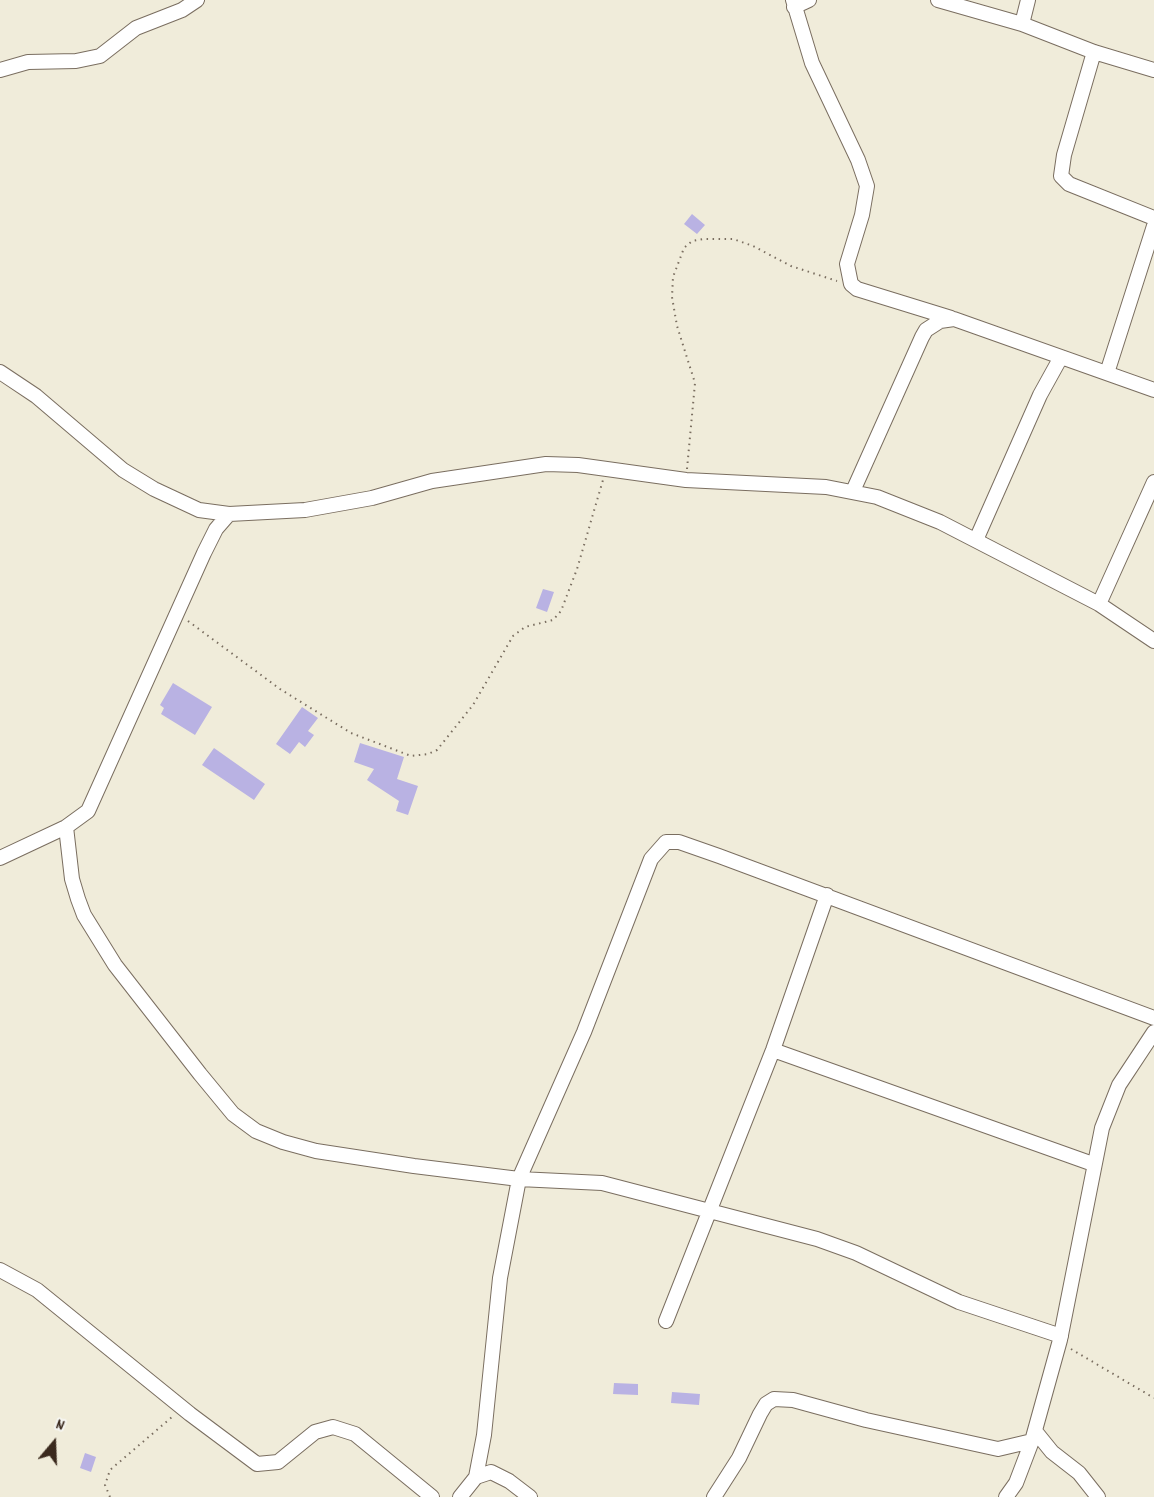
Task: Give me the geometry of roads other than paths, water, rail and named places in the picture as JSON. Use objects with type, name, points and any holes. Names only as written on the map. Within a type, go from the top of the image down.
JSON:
[{"type":"street","points":[[0,70],[28,62],[76,61],[100,56],[136,28],[182,10],[197,0]]},
{"type":"street","points":[[809,0],[794,3],[812,63],[858,160],[867,186],[866,199],[847,264],[851,284],[857,289],[954,320],[1154,390]]},
{"type":"street","points":[[938,0],[1022,24],[1094,52],[1154,70]]},
{"type":"street","points":[[1022,24],[1028,0]]},
{"type":"street","points":[[1094,52],[1064,155],[1061,176],[1069,184],[1154,218]]},
{"type":"street","points":[[1107,374],[1154,226]]},
{"type":"street","points":[[853,491],[926,330],[940,321],[954,320]]},
{"type":"street","points":[[976,540],[1040,395],[1061,357]]},
{"type":"street","points":[[0,372],[36,396],[123,470],[154,489],[199,510],[229,514],[305,510],[372,498],[432,481],[546,464],[606,469],[686,480],[795,484],[853,491],[940,522],[1100,604],[1154,641]]},
{"type":"street","points":[[1100,604],[1154,482]]},
{"type":"street","points":[[0,858],[66,827],[88,811],[102,785],[208,545],[229,514]]},
{"type":"street","points":[[66,827],[72,879],[84,915],[115,965],[233,1114],[256,1131],[283,1142],[316,1151],[519,1179],[602,1183],[711,1211],[827,1242],[856,1253],[959,1302],[1060,1338]]},
{"type":"street","points":[[460,1497],[476,1477],[488,1401],[500,1278],[519,1179],[584,1032],[637,892],[659,848],[666,842],[679,842],[827,895],[1154,1018]]},
{"type":"street","points":[[666,1321],[773,1050],[827,895]]},
{"type":"street","points":[[1006,1497],[1016,1483],[1033,1436],[1060,1338],[1093,1164],[1108,1109],[1130,1066],[1154,1032]]},
{"type":"street","points":[[773,1050],[1093,1164]]},
{"type":"street","points":[[0,1270],[37,1290],[88,1329],[190,1414],[257,1464],[268,1465],[278,1462],[315,1431],[333,1427],[345,1429],[369,1445],[432,1497]]},
{"type":"street","points":[[714,1497],[738,1458],[766,1404],[774,1399],[793,1400],[866,1420],[998,1449],[1033,1436]]},
{"type":"street","points":[[1033,1436],[1079,1473],[1098,1497]]},
{"type":"street","points":[[476,1477],[491,1472],[530,1497]]}]
